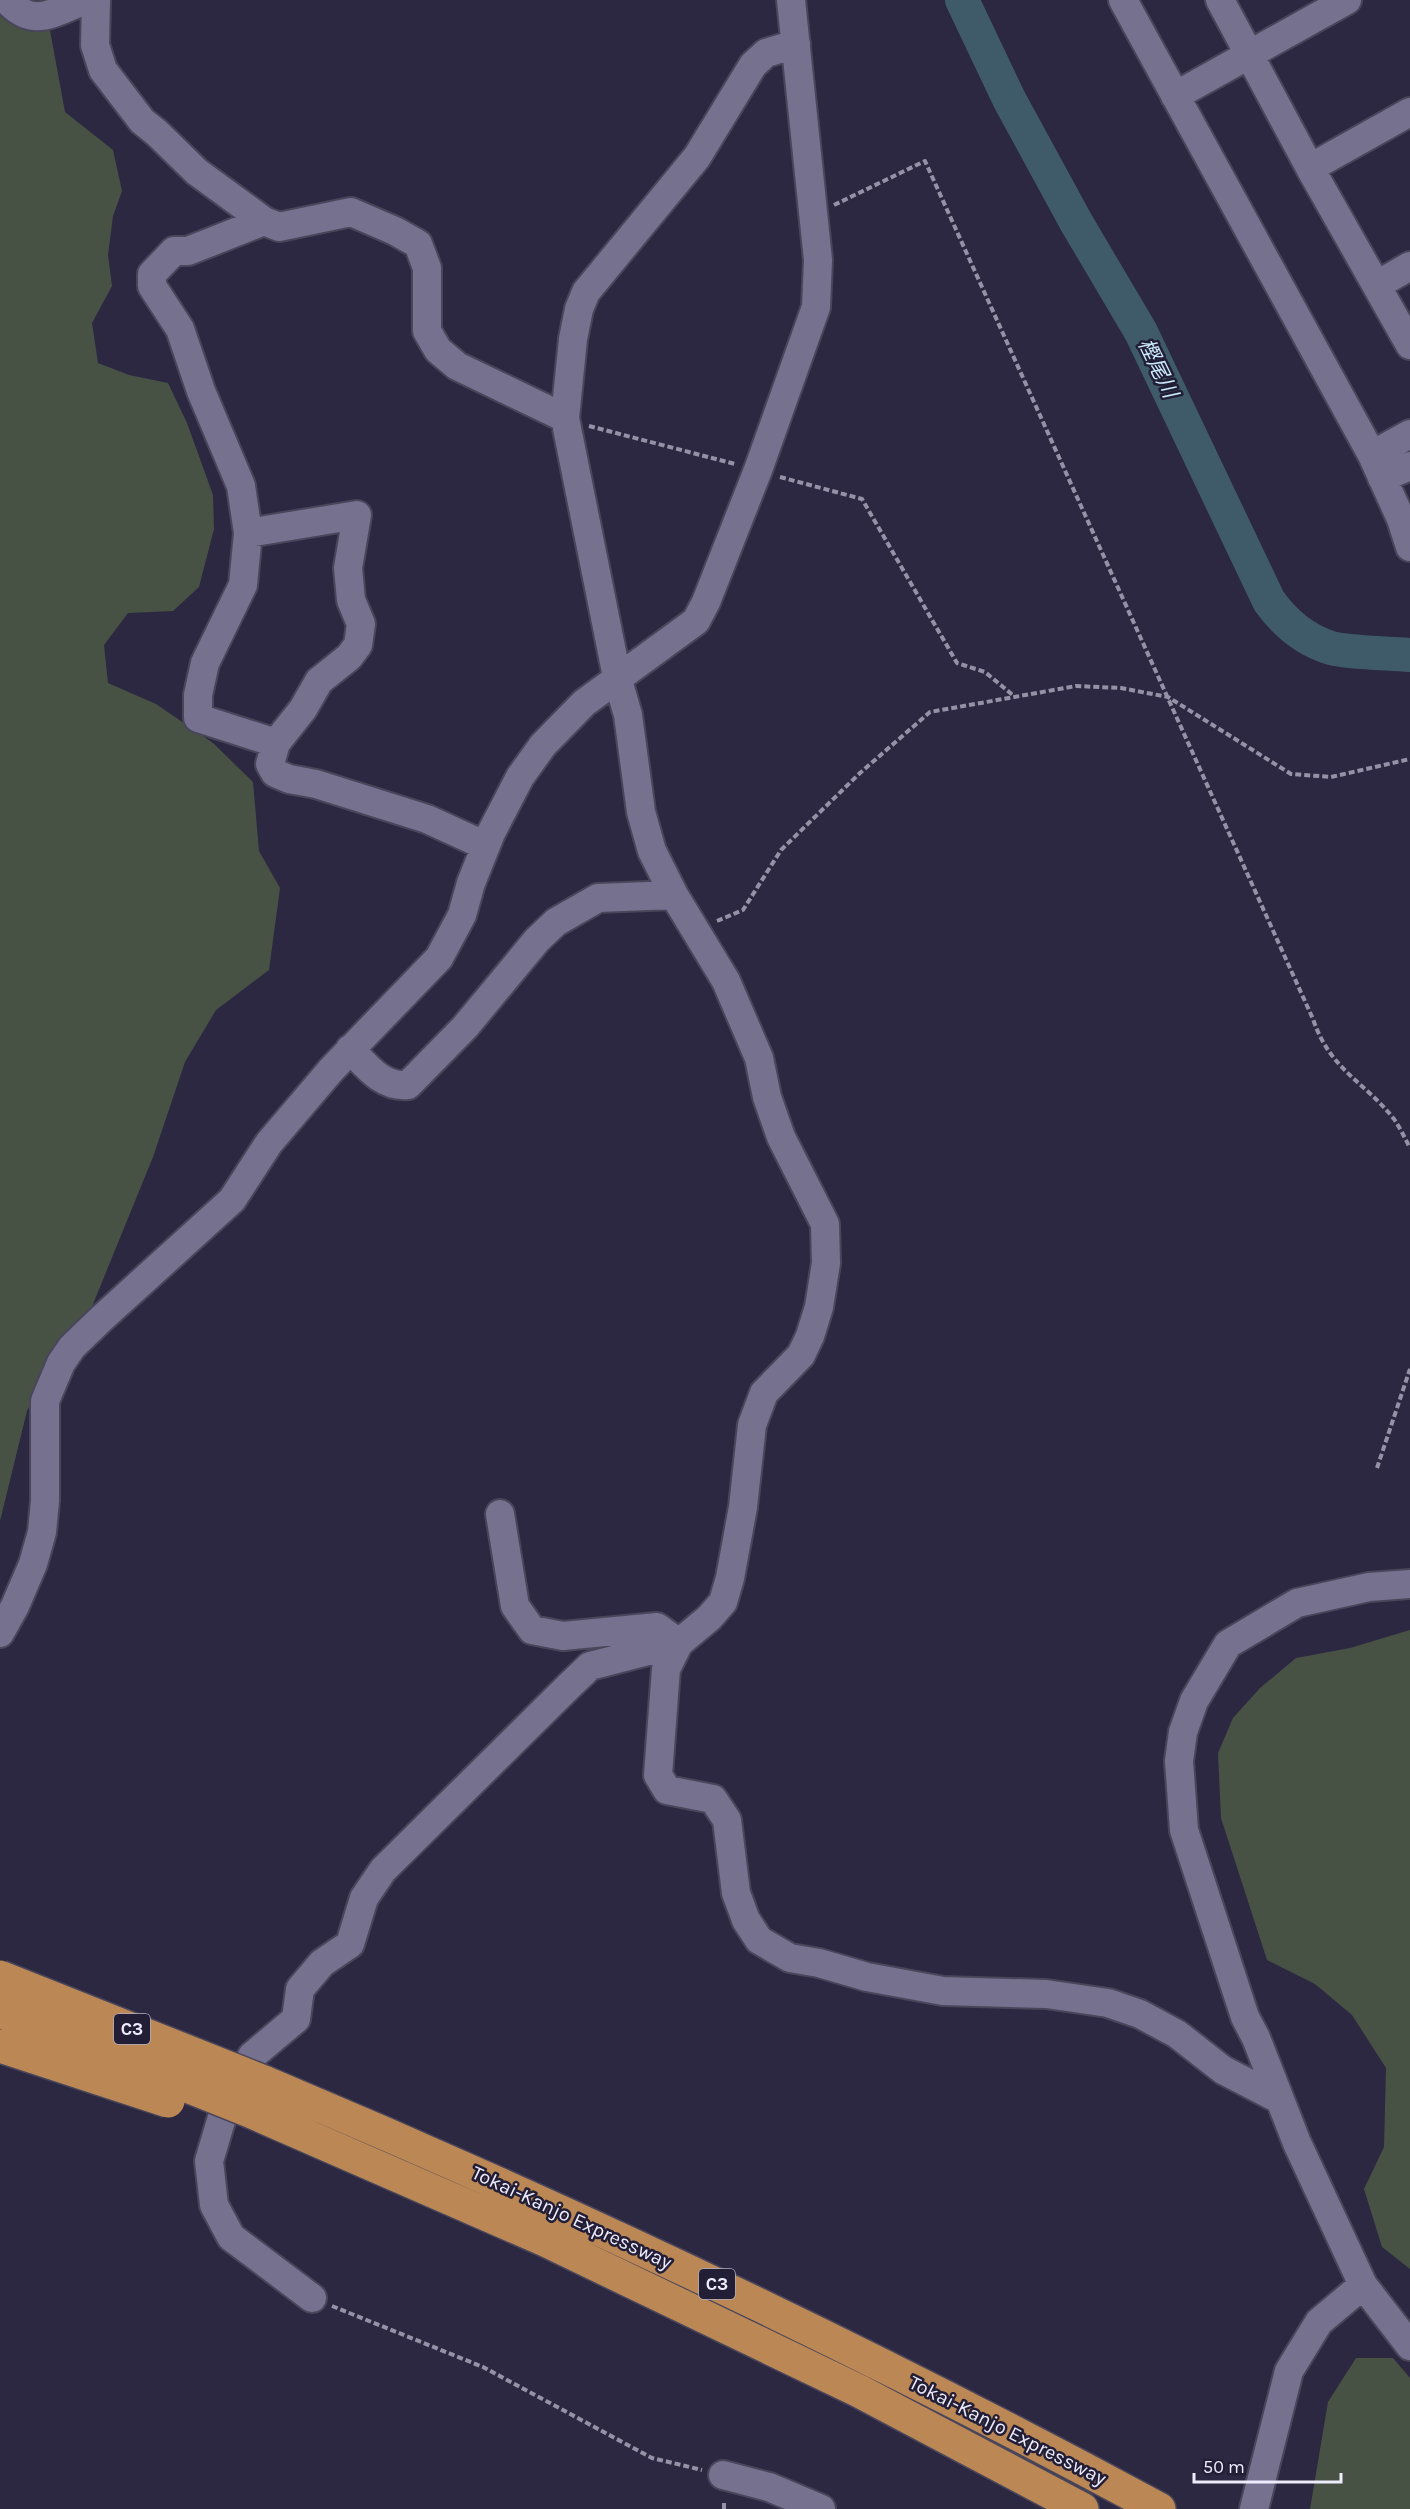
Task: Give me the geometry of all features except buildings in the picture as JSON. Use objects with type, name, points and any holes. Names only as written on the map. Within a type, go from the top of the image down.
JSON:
[{"type":"highway","name":"Tokai-Kanjo Expressway","points":[[0,1977],[264,2082],[426,2150],[722,2286],[883,2365],[1159,2509]]},
{"type":"highway","name":"Tokai-Kanjo Expressway","points":[[0,2011],[248,2119],[545,2240],[859,2391],[1082,2509]]},
{"type":"highway","points":[[0,2046],[248,2119]]},
{"type":"street","points":[[7,0],[15,9],[39,16],[51,15],[88,0]]},
{"type":"street","points":[[96,0],[95,45],[103,70],[142,121],[157,132],[197,172],[264,221],[279,227],[351,212],[395,231],[418,244],[427,268],[427,331],[438,350],[466,370],[565,419]]},
{"type":"street","points":[[0,1634],[29,1575],[42,1532],[45,1501],[45,1401],[61,1363],[72,1347],[101,1319],[232,1200],[269,1143],[350,1049],[439,958],[462,915],[471,883],[486,846],[520,777],[543,745],[584,703],[696,621],[721,566],[758,470],[816,307],[818,260],[791,0]]},
{"type":"street","points":[[1123,0],[1377,467],[1401,519],[1410,547]]},
{"type":"street","points":[[1220,0],[1310,168],[1410,345]]},
{"type":"street","points":[[1175,96],[1347,0]]},
{"type":"street","points":[[312,2298],[231,2237],[214,2205],[209,2162],[223,2114],[252,2056],[296,2019],[300,1989],[322,1964],[350,1944],[363,1898],[383,1870],[570,1685],[590,1666],[679,1642],[709,1618],[723,1602],[730,1578],[743,1507],[752,1425],[764,1393],[801,1355],[819,1307],[826,1263],[825,1224],[781,1137],[767,1097],[759,1059],[726,981],[674,895],[652,850],[641,812],[628,715],[617,677],[565,419],[573,339],[579,309],[586,292],[697,158],[753,65],[766,53],[796,44]]},
{"type":"street","points":[[1310,168],[1410,112]]},
{"type":"street","points":[[264,221],[188,251],[174,251],[152,274],[152,286],[180,329],[201,391],[241,486],[248,533],[243,585],[205,663],[198,695],[198,718],[276,743]]},
{"type":"street","points":[[1377,285],[1410,266]]},
{"type":"street","points":[[1377,467],[1410,434]]},
{"type":"street","points":[[1377,467],[1410,466]]},
{"type":"street","points":[[248,533],[357,515],[348,568],[351,600],[361,624],[358,645],[349,657],[319,681],[303,709],[276,743],[270,764],[275,773],[427,819],[486,846]]},
{"type":"street","points":[[350,1049],[378,1078],[393,1084],[408,1085],[465,1027],[537,940],[556,922],[598,898],[674,895]]},
{"type":"street","points":[[500,1514],[515,1606],[532,1630],[563,1636],[657,1627],[679,1642]]},
{"type":"street","points":[[1410,1584],[1369,1587],[1298,1603],[1228,1644],[1194,1701],[1183,1732],[1179,1761],[1184,1830],[1245,2017],[1256,2038],[1279,2099],[1363,2285],[1410,2346]]},
{"type":"street","points":[[679,1642],[666,1669],[658,1775],[667,1790],[713,1799],[727,1821],[736,1893],[746,1920],[759,1940],[790,1958],[819,1963],[878,1979],[943,1991],[1046,1994],[1108,2003],[1140,2014],[1177,2034],[1223,2070],[1279,2099]]},
{"type":"street","points":[[1254,2509],[1289,2371],[1318,2322],[1363,2285]]},
{"type":"street","points":[[723,2475],[769,2487],[821,2509]]},
{"type":"path","points":[[814,212],[830,207],[925,161],[1319,1036],[1334,1060],[1394,1120],[1410,1148]]},
{"type":"path","points":[[565,419],[862,499],[957,663],[986,672],[1014,696]]},
{"type":"path","points":[[694,930],[743,910],[781,850],[909,727],[930,712],[1076,686],[1121,688],[1168,697],[1291,774],[1330,777],[1410,759]]},
{"type":"path","points":[[1377,1468],[1410,1369]]},
{"type":"path","points":[[312,2298],[483,2367],[652,2458],[723,2475],[724,2509]]},
{"type":"green space","points":[[0,1],[47,14],[65,112],[113,150],[122,191],[113,216],[108,255],[112,286],[92,323],[98,363],[129,375],[168,383],[187,423],[213,495],[214,529],[199,587],[173,611],[128,613],[104,645],[108,683],[156,704],[213,743],[253,782],[259,851],[280,888],[269,970],[216,1010],[185,1062],[153,1157],[91,1309],[53,1359],[27,1411],[0,1521]]},
{"type":"green space","points":[[1410,1630],[1410,2269],[1382,2247],[1364,2189],[1384,2147],[1386,2068],[1352,2015],[1315,1984],[1267,1960],[1221,1818],[1218,1753],[1233,1718],[1260,1688],[1296,1658],[1350,1648]]},
{"type":"green space","points":[[1356,2358],[1393,2358],[1410,2378],[1410,2509],[1310,2509],[1328,2402]]},
{"type":"waterway","name":"樫尾川","points":[[962,0],[1009,99],[1076,222],[1141,332],[1269,601],[1296,629],[1321,645],[1348,651],[1410,655]]}]
